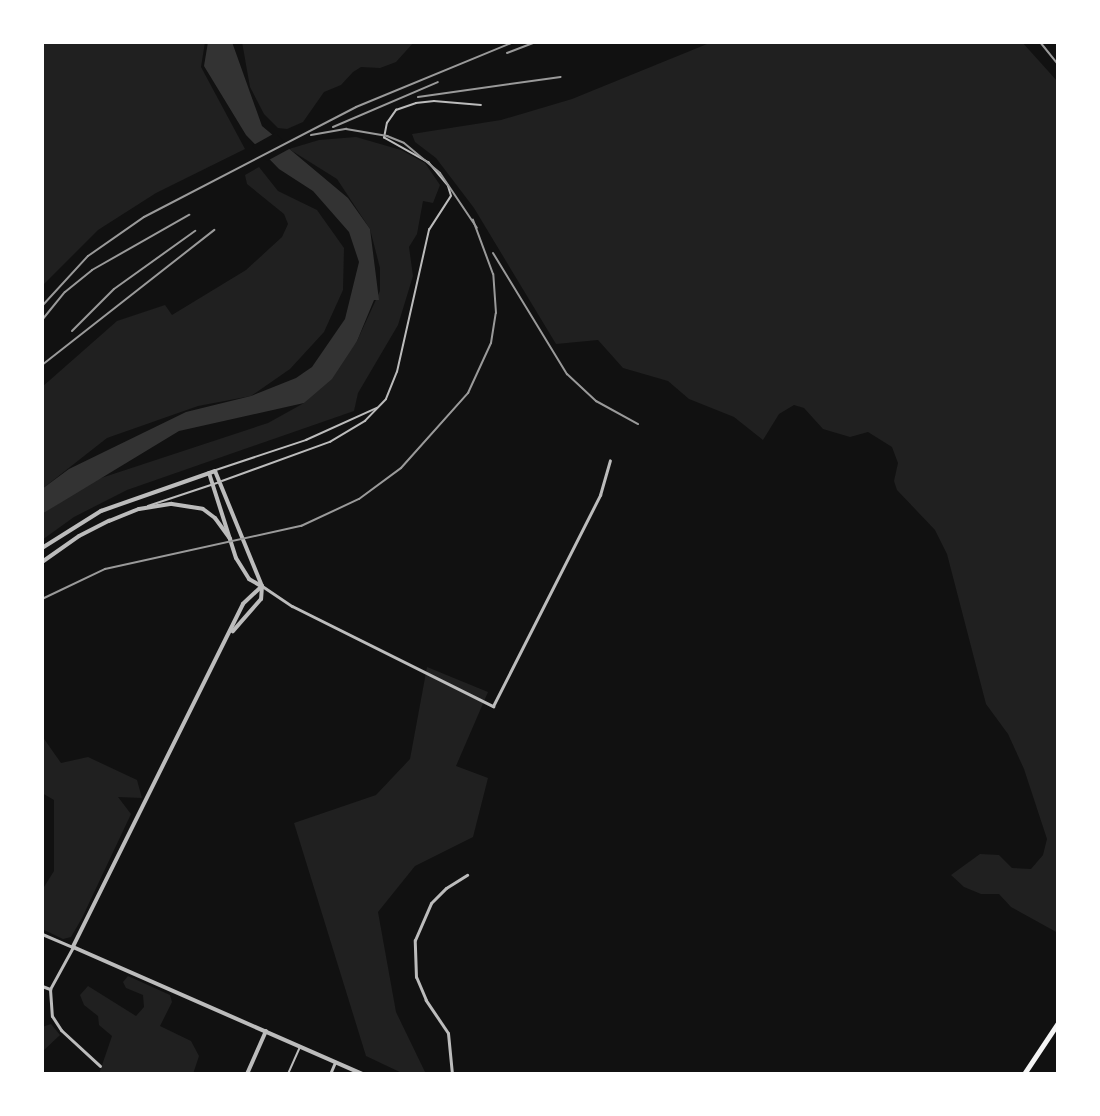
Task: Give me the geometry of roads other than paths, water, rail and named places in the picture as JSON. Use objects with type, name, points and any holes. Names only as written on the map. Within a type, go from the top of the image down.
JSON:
[{"type":"main road","points":[[1024,1074],[1058,1023]]},
{"type":"street","points":[[209,473],[230,539],[245,574],[292,606],[493,706],[600,495],[610,460]]},
{"type":"street","points":[[42,548],[101,511],[215,471],[262,586],[261,599],[232,632]]},
{"type":"street","points":[[42,562],[79,536],[138,509],[172,504],[195,506],[215,518],[230,539]]},
{"type":"street","points":[[100,1066],[61,1030],[49,1004],[50,989],[232,632],[249,594],[262,586]]},
{"type":"street","points":[[452,1074],[451,1042],[418,985],[414,950],[417,931],[431,903],[446,888],[467,875]]},
{"type":"street","points":[[42,934],[363,1074]]},
{"type":"street","points":[[42,986],[50,989]]},
{"type":"street","points":[[247,1074],[266,1031]]},
{"type":"street","points":[[330,1074],[335,1062]]},
{"type":"lane","points":[[138,509],[330,442],[365,421],[386,399],[397,372],[429,230],[451,196],[448,186],[429,163],[384,138],[387,123],[396,110],[416,103],[467,102],[481,105]]},
{"type":"lane","points":[[215,471],[306,440],[378,408]]},
{"type":"lane","points":[[288,1074],[300,1046]]},
{"type":"railway","points":[[42,306],[88,256],[144,217],[356,107],[514,42]]},
{"type":"railway","points":[[507,53],[535,42]]},
{"type":"railway","points":[[1040,42],[1058,64]]},
{"type":"railway","points":[[418,97],[561,77]]},
{"type":"railway","points":[[333,127],[438,82]]},
{"type":"railway","points":[[311,135],[346,129],[387,136],[404,143],[440,173],[477,228]]},
{"type":"railway","points":[[42,320],[65,292],[92,270],[189,215]]},
{"type":"railway","points":[[42,599],[105,569],[301,526],[359,499],[401,468],[468,393],[491,343],[496,313],[493,274],[473,220]]},
{"type":"railway","points":[[42,365],[214,230]]},
{"type":"railway","points":[[72,331],[114,289],[195,231]]},
{"type":"railway","points":[[493,253],[567,374],[596,401],[638,424]]}]
